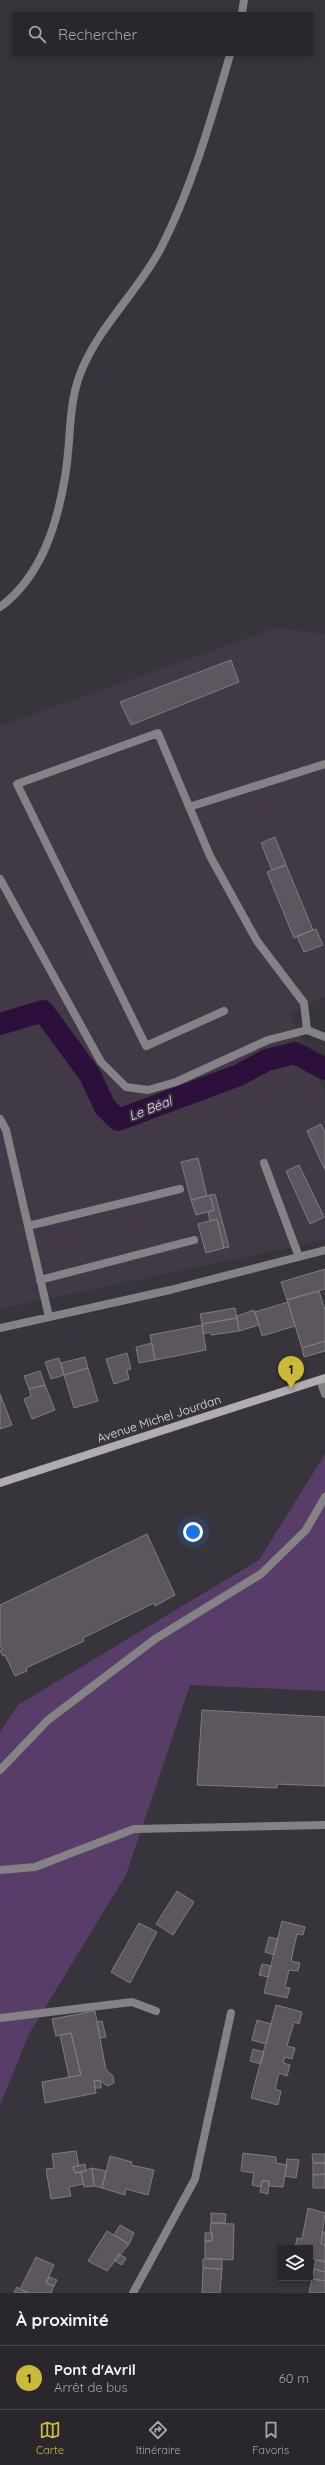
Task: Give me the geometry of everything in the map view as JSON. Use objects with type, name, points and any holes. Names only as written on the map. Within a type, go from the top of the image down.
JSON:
[{"type":"main road","name":"Avenue Michel Jourdan","points":[[0,1483],[323,1379]]},
{"type":"street","points":[[242,12],[244,0]]},
{"type":"street","points":[[0,607],[14,596],[37,567],[52,528],[65,476],[70,426],[79,377],[92,349],[160,248],[192,175],[230,56]]},
{"type":"street","points":[[224,1011],[146,1046],[17,784],[158,734],[210,856],[257,941],[304,1003],[307,1030]]},
{"type":"street","points":[[189,807],[325,764]]},
{"type":"street","points":[[0,879],[101,1062],[126,1087],[148,1090],[176,1082],[268,1040],[307,1030],[325,1037]]},
{"type":"street","points":[[0,1119],[6,1130],[49,1317]]},
{"type":"street","points":[[264,1163],[299,1257]]},
{"type":"street","points":[[28,1226],[180,1189]]},
{"type":"street","points":[[40,1280],[194,1240]]},
{"type":"street","points":[[0,1328],[325,1250]]},
{"type":"street","points":[[323,1379],[325,1394]]},
{"type":"street","points":[[0,1770],[48,1720],[149,1644],[261,1574],[306,1530],[325,1497]]},
{"type":"street","points":[[0,1870],[35,1867],[134,1829],[325,1825]]},
{"type":"street","points":[[0,2018],[132,2002],[156,2011]]},
{"type":"street","points":[[133,2293],[195,2179],[231,2013]]},
{"type":"shaded area","points":[[276,628],[325,634],[325,996],[290,1013],[325,1093],[325,1240],[0,1309],[0,726]]},
{"type":"shaded area","points":[[325,1454],[325,1691],[190,1685],[126,1875],[29,2034],[0,2105],[0,1732],[18,1705],[259,1560]]},
{"type":"building","points":[[231,660],[239,682],[131,725],[120,702]]},
{"type":"building","points":[[275,837],[286,865],[272,870],[261,843]]},
{"type":"building","points":[[286,865],[313,930],[294,938],[267,872]]},
{"type":"building","points":[[316,929],[323,945],[304,952],[297,936]]},
{"type":"building","points":[[321,1124],[325,1132],[325,1170],[307,1131]]},
{"type":"building","points":[[198,1158],[207,1196],[191,1200],[181,1162]]},
{"type":"building","points":[[299,1165],[324,1217],[310,1224],[286,1171]]},
{"type":"building","points":[[215,1194],[229,1247],[224,1248],[217,1219],[210,1221],[208,1212],[214,1210],[210,1195]]},
{"type":"building","points":[[210,1195],[214,1210],[196,1215],[191,1200]]},
{"type":"building","points":[[217,1219],[224,1248],[206,1253],[198,1224]]},
{"type":"building","points":[[325,1269],[325,1289],[287,1300],[281,1282]]},
{"type":"building","points":[[319,1291],[325,1310],[325,1341],[302,1348],[287,1300]]},
{"type":"building","points":[[288,1302],[295,1326],[262,1336],[255,1312]]},
{"type":"building","points":[[235,1308],[237,1318],[202,1324],[200,1314]]},
{"type":"building","points":[[254,1310],[259,1325],[239,1331],[237,1316]]},
{"type":"building","points":[[237,1318],[239,1331],[211,1335],[209,1332],[204,1334],[202,1324]]},
{"type":"building","points":[[202,1325],[206,1350],[155,1360],[150,1335]]},
{"type":"building","points":[[325,1341],[325,1351],[304,1357],[302,1348]]},
{"type":"building","points":[[152,1343],[155,1360],[139,1363],[136,1347]]},
{"type":"building","points":[[127,1353],[131,1369],[127,1370],[129,1379],[114,1384],[106,1359]]},
{"type":"building","points":[[85,1357],[88,1368],[64,1375],[61,1363]]},
{"type":"building","points":[[59,1358],[64,1375],[51,1379],[45,1362]]},
{"type":"building","points":[[88,1368],[98,1401],[74,1408],[64,1375]]},
{"type":"building","points":[[40,1371],[45,1385],[29,1389],[24,1376]]},
{"type":"building","points":[[45,1385],[55,1410],[32,1419],[24,1399],[31,1396],[29,1389]]},
{"type":"building","points":[[0,1394],[12,1425],[0,1429]]},
{"type":"building","points":[[147,1534],[175,1595],[155,1606],[154,1603],[83,1638],[84,1641],[26,1668],[27,1671],[15,1676],[5,1655],[3,1656],[0,1651],[2,1649],[0,1645],[0,1605]]},
{"type":"building","points":[[202,1710],[325,1717],[325,1786],[277,1784],[277,1788],[197,1785]]},
{"type":"building","points":[[177,1891],[194,1902],[173,1935],[156,1924]]},
{"type":"building","points":[[282,1921],[305,1927],[303,1935],[297,1934],[291,1961],[300,1963],[298,1971],[289,1970],[285,1987],[290,1988],[287,1998],[264,1993]]},
{"type":"building","points":[[139,1923],[157,1932],[130,1983],[111,1972]]},
{"type":"building","points":[[269,1937],[278,1939],[274,1955],[265,1952]]},
{"type":"building","points":[[262,1964],[271,1966],[268,1977],[259,1975]]},
{"type":"building","points":[[276,2005],[302,2012],[299,2024],[294,2022],[287,2046],[295,2048],[292,2059],[285,2057],[283,2063],[290,2065],[287,2076],[279,2073],[275,2089],[281,2091],[278,2105],[251,2098]]},
{"type":"building","points":[[95,2011],[106,2070],[113,2076],[114,2083],[107,2086],[101,2081],[94,2080],[96,2093],[45,2103],[42,2082],[81,2075],[71,2033],[56,2036],[52,2019]]},
{"type":"building","points":[[257,2020],[271,2024],[266,2044],[252,2040]]},
{"type":"building","points":[[102,2021],[106,2037],[100,2038],[97,2022]]},
{"type":"building","points":[[71,2033],[81,2075],[69,2077],[60,2035]]},
{"type":"building","points":[[253,2049],[264,2052],[261,2064],[250,2061]]},
{"type":"building","points":[[94,2080],[101,2081],[101,2088],[95,2088]]},
{"type":"building","points":[[76,2151],[79,2166],[73,2167],[75,2173],[81,2172],[83,2184],[69,2187],[71,2196],[51,2199],[46,2169],[54,2168],[52,2154]]},
{"type":"building","points":[[243,2153],[276,2157],[276,2163],[287,2165],[283,2187],[269,2186],[269,2181],[262,2181],[261,2187],[252,2185],[254,2173],[241,2171]]},
{"type":"building","points":[[312,2154],[325,2154],[325,2163],[313,2163]]},
{"type":"building","points":[[110,2156],[132,2162],[131,2165],[154,2170],[148,2195],[126,2189],[125,2195],[102,2188]]},
{"type":"building","points":[[287,2159],[299,2160],[296,2178],[285,2176]]},
{"type":"building","points":[[313,2163],[325,2163],[325,2174],[313,2175]]},
{"type":"building","points":[[85,2164],[86,2171],[75,2173],[73,2167]]},
{"type":"building","points":[[92,2168],[106,2171],[102,2188],[94,2186]]},
{"type":"building","points":[[92,2168],[94,2186],[84,2187],[81,2172]]},
{"type":"building","points":[[325,2174],[325,2188],[313,2188],[313,2175]]},
{"type":"building","points":[[262,2181],[269,2181],[268,2194],[260,2192]]},
{"type":"building","points":[[308,2208],[325,2213],[321,2244],[325,2245],[325,2262],[313,2259],[313,2245],[296,2245],[297,2238],[302,2239]]},
{"type":"building","points":[[211,2213],[226,2214],[225,2223],[211,2223]]},
{"type":"building","points":[[211,2223],[234,2224],[233,2260],[205,2258],[205,2241],[212,2241],[212,2233],[210,2233]]},
{"type":"building","points":[[120,2225],[134,2233],[129,2244],[114,2235]]},
{"type":"building","points":[[107,2231],[129,2244],[107,2271],[88,2261]]},
{"type":"building","points":[[323,2232],[325,2232],[325,2245],[321,2244]]},
{"type":"building","points":[[205,2233],[212,2233],[212,2241],[205,2241]]},
{"type":"building","points":[[119,2254],[126,2258],[122,2265],[114,2260]]},
{"type":"building","points":[[36,2257],[54,2265],[46,2283],[54,2286],[51,2293],[29,2293],[20,2289]]},
{"type":"building","points":[[203,2259],[222,2259],[222,2269],[203,2268]]},
{"type":"building","points":[[316,2260],[325,2262],[325,2272],[314,2269]]},
{"type":"building","points":[[203,2268],[222,2269],[220,2293],[202,2293]]},
{"type":"building","points":[[314,2269],[325,2272],[325,2281],[313,2279]]},
{"type":"building","points":[[49,2277],[57,2280],[54,2286],[46,2283]]},
{"type":"building","points":[[313,2279],[325,2281],[325,2293],[309,2293]]},
{"type":"building","points":[[17,2287],[20,2289],[29,2293],[14,2293]]},
{"type":"waterway","name":"Le Béal","points":[[0,1024],[43,1011],[90,1075],[105,1107],[118,1120],[239,1075],[267,1060],[295,1053],[325,1069]]},
{"type":"place","name":"Pont d'Avril","points":[[291,1389]]}]
